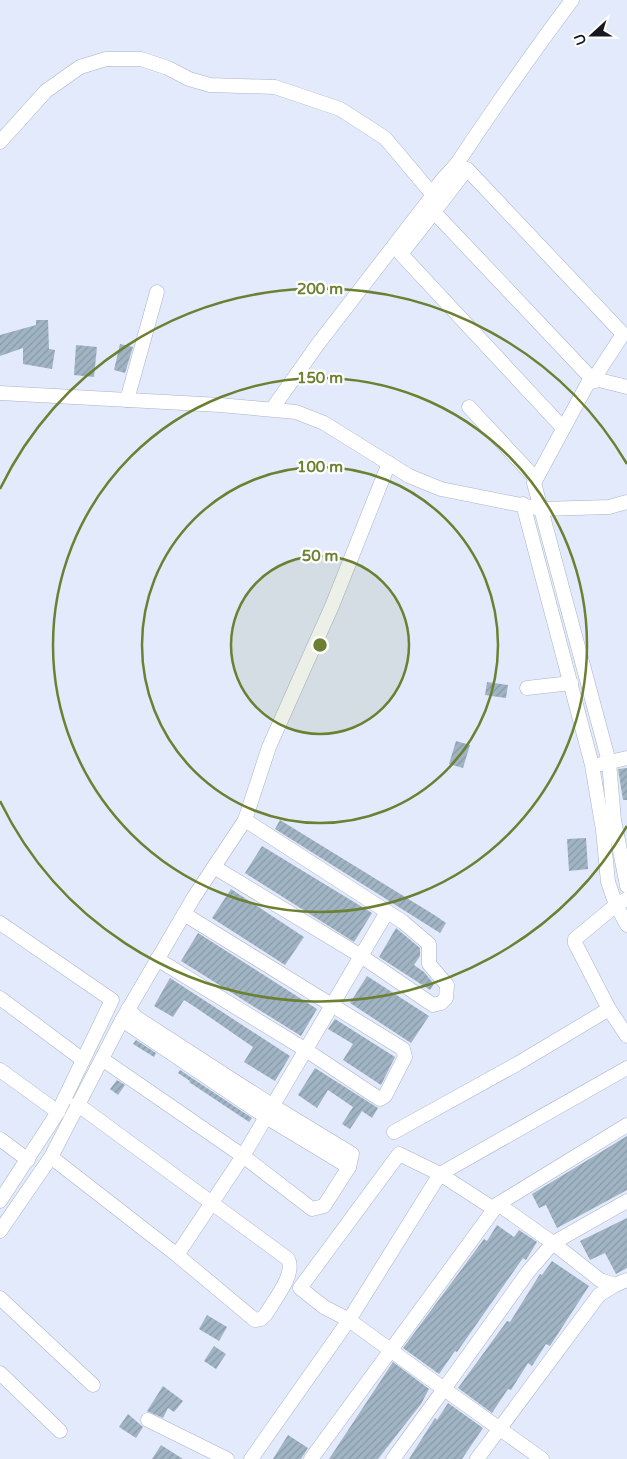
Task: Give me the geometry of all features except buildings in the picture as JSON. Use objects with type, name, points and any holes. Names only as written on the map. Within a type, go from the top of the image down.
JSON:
[{"type":"street","points":[[272,409],[318,344],[433,195],[443,177],[459,161],[529,57],[572,0]]},
{"type":"street","points":[[0,142],[46,91],[80,67],[106,60],[141,59],[168,68],[189,79],[210,85],[275,87],[340,109],[385,138],[433,195]]},
{"type":"street","points":[[563,428],[401,254],[467,169],[625,334],[593,380],[588,383],[535,481],[524,491],[519,504],[571,683],[592,765],[603,830],[608,882],[622,902],[627,925]]},
{"type":"street","points":[[434,212],[593,380],[627,387]]},
{"type":"street","points":[[128,400],[157,292]]},
{"type":"street","points":[[0,393],[296,412],[324,423],[409,476],[441,489],[541,508],[609,507],[627,502]]},
{"type":"street","points":[[469,407],[535,481],[609,762],[614,820],[627,886]]},
{"type":"street","points":[[0,1232],[51,1157],[125,1014],[184,914],[246,820],[268,747],[332,606],[389,463]]},
{"type":"street","points":[[527,688],[571,683]]},
{"type":"street","points":[[592,765],[627,758]]},
{"type":"street","points":[[214,867],[361,956],[433,1005],[441,1003],[446,998],[448,985],[429,964],[428,944],[403,922],[246,820]]},
{"type":"street","points":[[622,902],[575,939],[576,947],[609,1009],[625,1028]]},
{"type":"street","points":[[177,1255],[243,1156],[388,912]]},
{"type":"street","points":[[157,959],[306,1050],[375,1096],[380,1099],[385,1096],[406,1053],[333,1004],[184,914]]},
{"type":"street","points":[[0,923],[112,1000],[58,1112],[0,1201]]},
{"type":"street","points":[[0,998],[94,1073]]},
{"type":"street","points":[[394,1132],[517,1064],[609,1009]]},
{"type":"street","points":[[90,1046],[312,1208],[324,1206],[348,1167],[352,1154],[270,1111],[200,1066],[137,1018],[125,1014]]},
{"type":"street","points":[[251,1459],[349,1320],[440,1174],[627,1068]]},
{"type":"street","points":[[0,1070],[58,1112]]},
{"type":"street","points":[[51,1157],[177,1255],[255,1320],[262,1319],[266,1314],[289,1273],[291,1265],[288,1259],[77,1104]]},
{"type":"street","points":[[310,1459],[496,1207],[627,1126]]},
{"type":"street","points":[[0,1139],[28,1160]]},
{"type":"street","points":[[542,1459],[390,1352],[349,1320],[324,1307],[300,1288],[399,1154],[440,1174],[496,1207],[553,1243],[600,1280],[621,1283]]},
{"type":"street","points":[[393,1459],[528,1272],[553,1243],[627,1201]]},
{"type":"street","points":[[477,1459],[599,1295],[621,1283]]},
{"type":"street","points":[[0,1298],[93,1385]]},
{"type":"street","points":[[0,1373],[60,1431]]},
{"type":"street","points":[[148,1420],[226,1459]]}]
